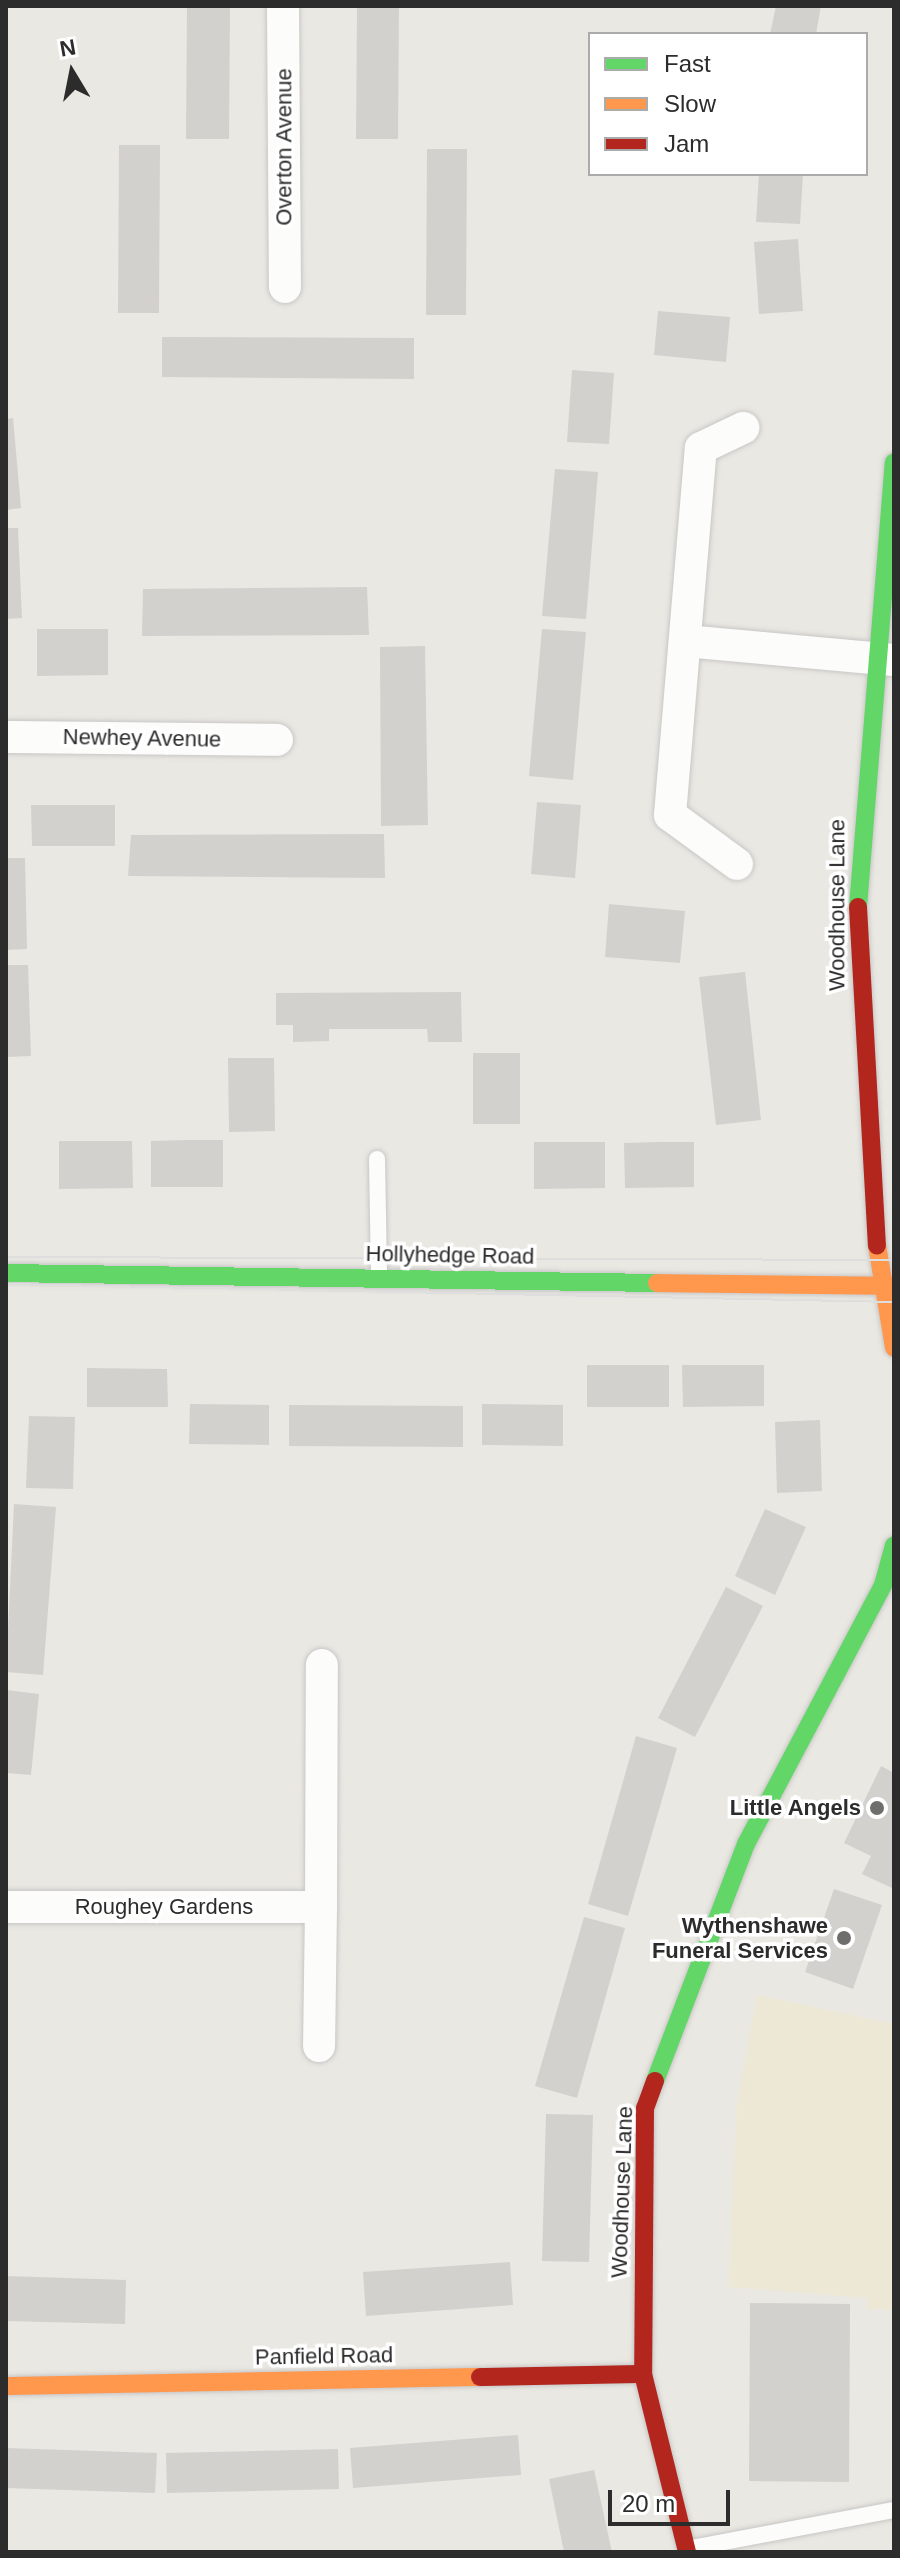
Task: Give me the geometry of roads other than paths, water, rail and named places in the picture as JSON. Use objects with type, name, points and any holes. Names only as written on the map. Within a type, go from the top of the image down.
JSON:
[{"type":"street","name":"Overton Avenue","points":[[283,6],[285,287]]},
{"type":"street","points":[[737,864],[670,815],[701,448],[743,428]]},
{"type":"street","name":"Woodhouse Lane","points":[[894,462],[886,659],[862,798],[857,938],[894,1348]]},
{"type":"street","points":[[685,641],[886,659]]},
{"type":"street","name":"Newhey Avenue","points":[[6,737],[277,740]]},
{"type":"street","name":"Hollyhedge Road","points":[[6,1273],[887,1286]]},
{"type":"street","name":"Woodhouse Lane","points":[[686,2551],[643,2374],[645,2108],[746,1844],[883,1585],[894,1545]]},
{"type":"street","points":[[319,2046],[322,1665]]},
{"type":"street","name":"Roughey Gardens","points":[[6,1907],[321,1907]]},
{"type":"street","name":"Panfield Road","points":[[6,2386],[643,2374]]},
{"type":"lane","points":[[377,1159],[379,1278]]},
{"type":"lane","points":[[686,2551],[894,2510]]},
{"type":"tram line","points":[[6,1257],[894,1260]]},
{"type":"tram line","points":[[6,1284],[894,1302]]},
{"type":"place","name":"Little Angels","points":[[877,1808]]},
{"type":"place","name":"Wythenshawe Funeral Services","points":[[844,1938]]}]
